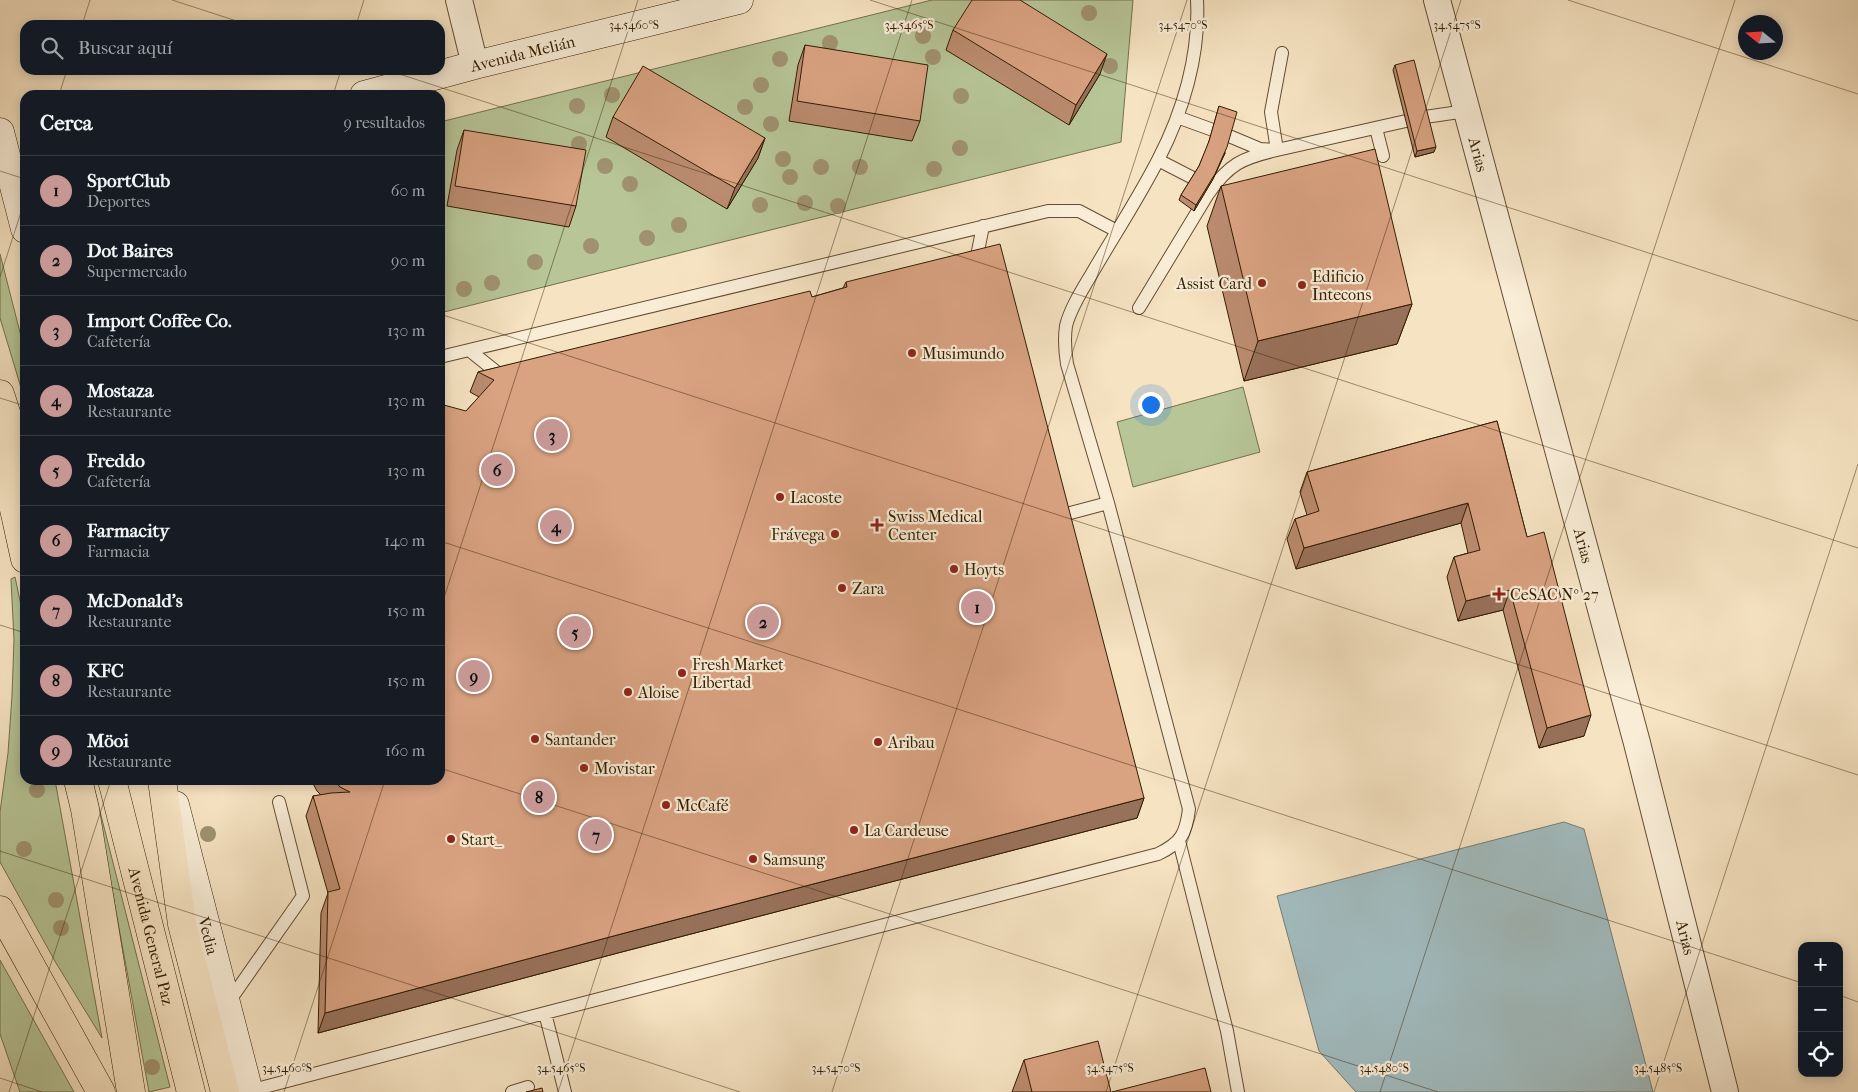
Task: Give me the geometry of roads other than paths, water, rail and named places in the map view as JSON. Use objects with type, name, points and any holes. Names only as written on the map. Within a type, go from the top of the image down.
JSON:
[{"type":"highway","points":[[0,394],[20,456]]},
{"type":"highway","points":[[0,446],[20,536]]},
{"type":"highway","points":[[79,785],[85,809],[131,1092]]},
{"type":"highway","name":"Avenida General Paz","points":[[113,785],[191,1092]]},
{"type":"highway","points":[[163,785],[182,924],[225,1092]]},
{"type":"highway","points":[[0,910],[101,1092]]},
{"type":"street","points":[[459,0],[475,65]]},
{"type":"street","name":"Avenida Melián","points":[[445,73],[739,0]]},
{"type":"street","name":"Arias","points":[[1437,0],[1637,743],[1725,1092]]},
{"type":"street","name":"Avenida Melián","points":[[382,90],[438,75]]},
{"type":"street","points":[[0,132],[20,185]]},
{"type":"street","name":"Vedia","points":[[170,785],[249,1092]]},
{"type":"lane","points":[[249,1092],[544,1012],[1158,854],[1179,841],[1187,827],[1189,809],[1108,502],[1067,364],[1064,343],[1066,324],[1074,307],[1158,160],[1176,117],[1192,72],[1198,16],[1197,0]]},
{"type":"lane","points":[[1198,16],[1207,0]]},
{"type":"lane","points":[[1277,150],[1271,112],[1282,54]]},
{"type":"lane","points":[[1425,117],[1466,111]]},
{"type":"lane","points":[[1176,117],[1213,130]]},
{"type":"lane","points":[[1139,308],[1207,193],[1227,170],[1254,155],[1406,121]]},
{"type":"lane","points":[[1376,128],[1383,156]]},
{"type":"lane","points":[[1229,136],[1260,148],[1277,150]]},
{"type":"lane","points":[[1158,160],[1193,178]]},
{"type":"lane","points":[[445,356],[1048,211],[1080,212],[1116,231]]},
{"type":"lane","points":[[975,268],[983,226]]},
{"type":"lane","points":[[469,350],[511,383]]},
{"type":"lane","points":[[1059,516],[1108,502]]},
{"type":"lane","points":[[227,1005],[304,896],[279,802]]},
{"type":"lane","points":[[1179,841],[1227,1032],[1238,1092]]},
{"type":"lane","points":[[544,1012],[565,1092]]},
{"type":"lane","points":[[512,1092],[528,1087]]},
{"type":"water","points":[[1564,822],[1584,829],[1653,1092],[1356,1092],[1319,1051],[1277,896]]},
{"type":"place","name":"Assist Card","points":[[1262,283]]},
{"type":"place","name":"Edificio Intecons","points":[[1302,285]]},
{"type":"place","name":"Musimundo","points":[[912,353]]},
{"type":"place","name":"Import Coffee Co.","points":[[552,435]]},
{"type":"place","name":"Farmacity","points":[[497,470]]},
{"type":"place","name":"Lacoste","points":[[780,497]]},
{"type":"place","name":"Swiss Medical Center","points":[[877,525]]},
{"type":"place","name":"Mostaza","points":[[556,526]]},
{"type":"place","name":"Frávega","points":[[835,534]]},
{"type":"place","name":"Hoyts","points":[[954,569]]},
{"type":"place","name":"Zara","points":[[842,588]]},
{"type":"place","name":"CeSAC Nº 27","points":[[1499,594]]},
{"type":"place","name":"SportClub","points":[[977,607]]},
{"type":"place","name":"Dot Baires","points":[[763,622]]},
{"type":"place","name":"Freddo","points":[[575,632]]},
{"type":"place","name":"Fresh Market Libertad","points":[[682,673]]},
{"type":"place","name":"Möoi","points":[[474,676]]},
{"type":"place","name":"Aloise","points":[[628,692]]},
{"type":"place","name":"Santander","points":[[535,739]]},
{"type":"place","name":"Aribau","points":[[878,742]]},
{"type":"place","name":"Movistar","points":[[584,768]]},
{"type":"place","name":"KFC","points":[[539,797]]},
{"type":"place","name":"McCafé","points":[[666,805]]},
{"type":"place","name":"La Cardeuse","points":[[854,830]]},
{"type":"place","name":"McDonald's","points":[[596,835]]},
{"type":"place","name":"Start_","points":[[451,839]]},
{"type":"place","name":"Samsung","points":[[753,859]]}]
